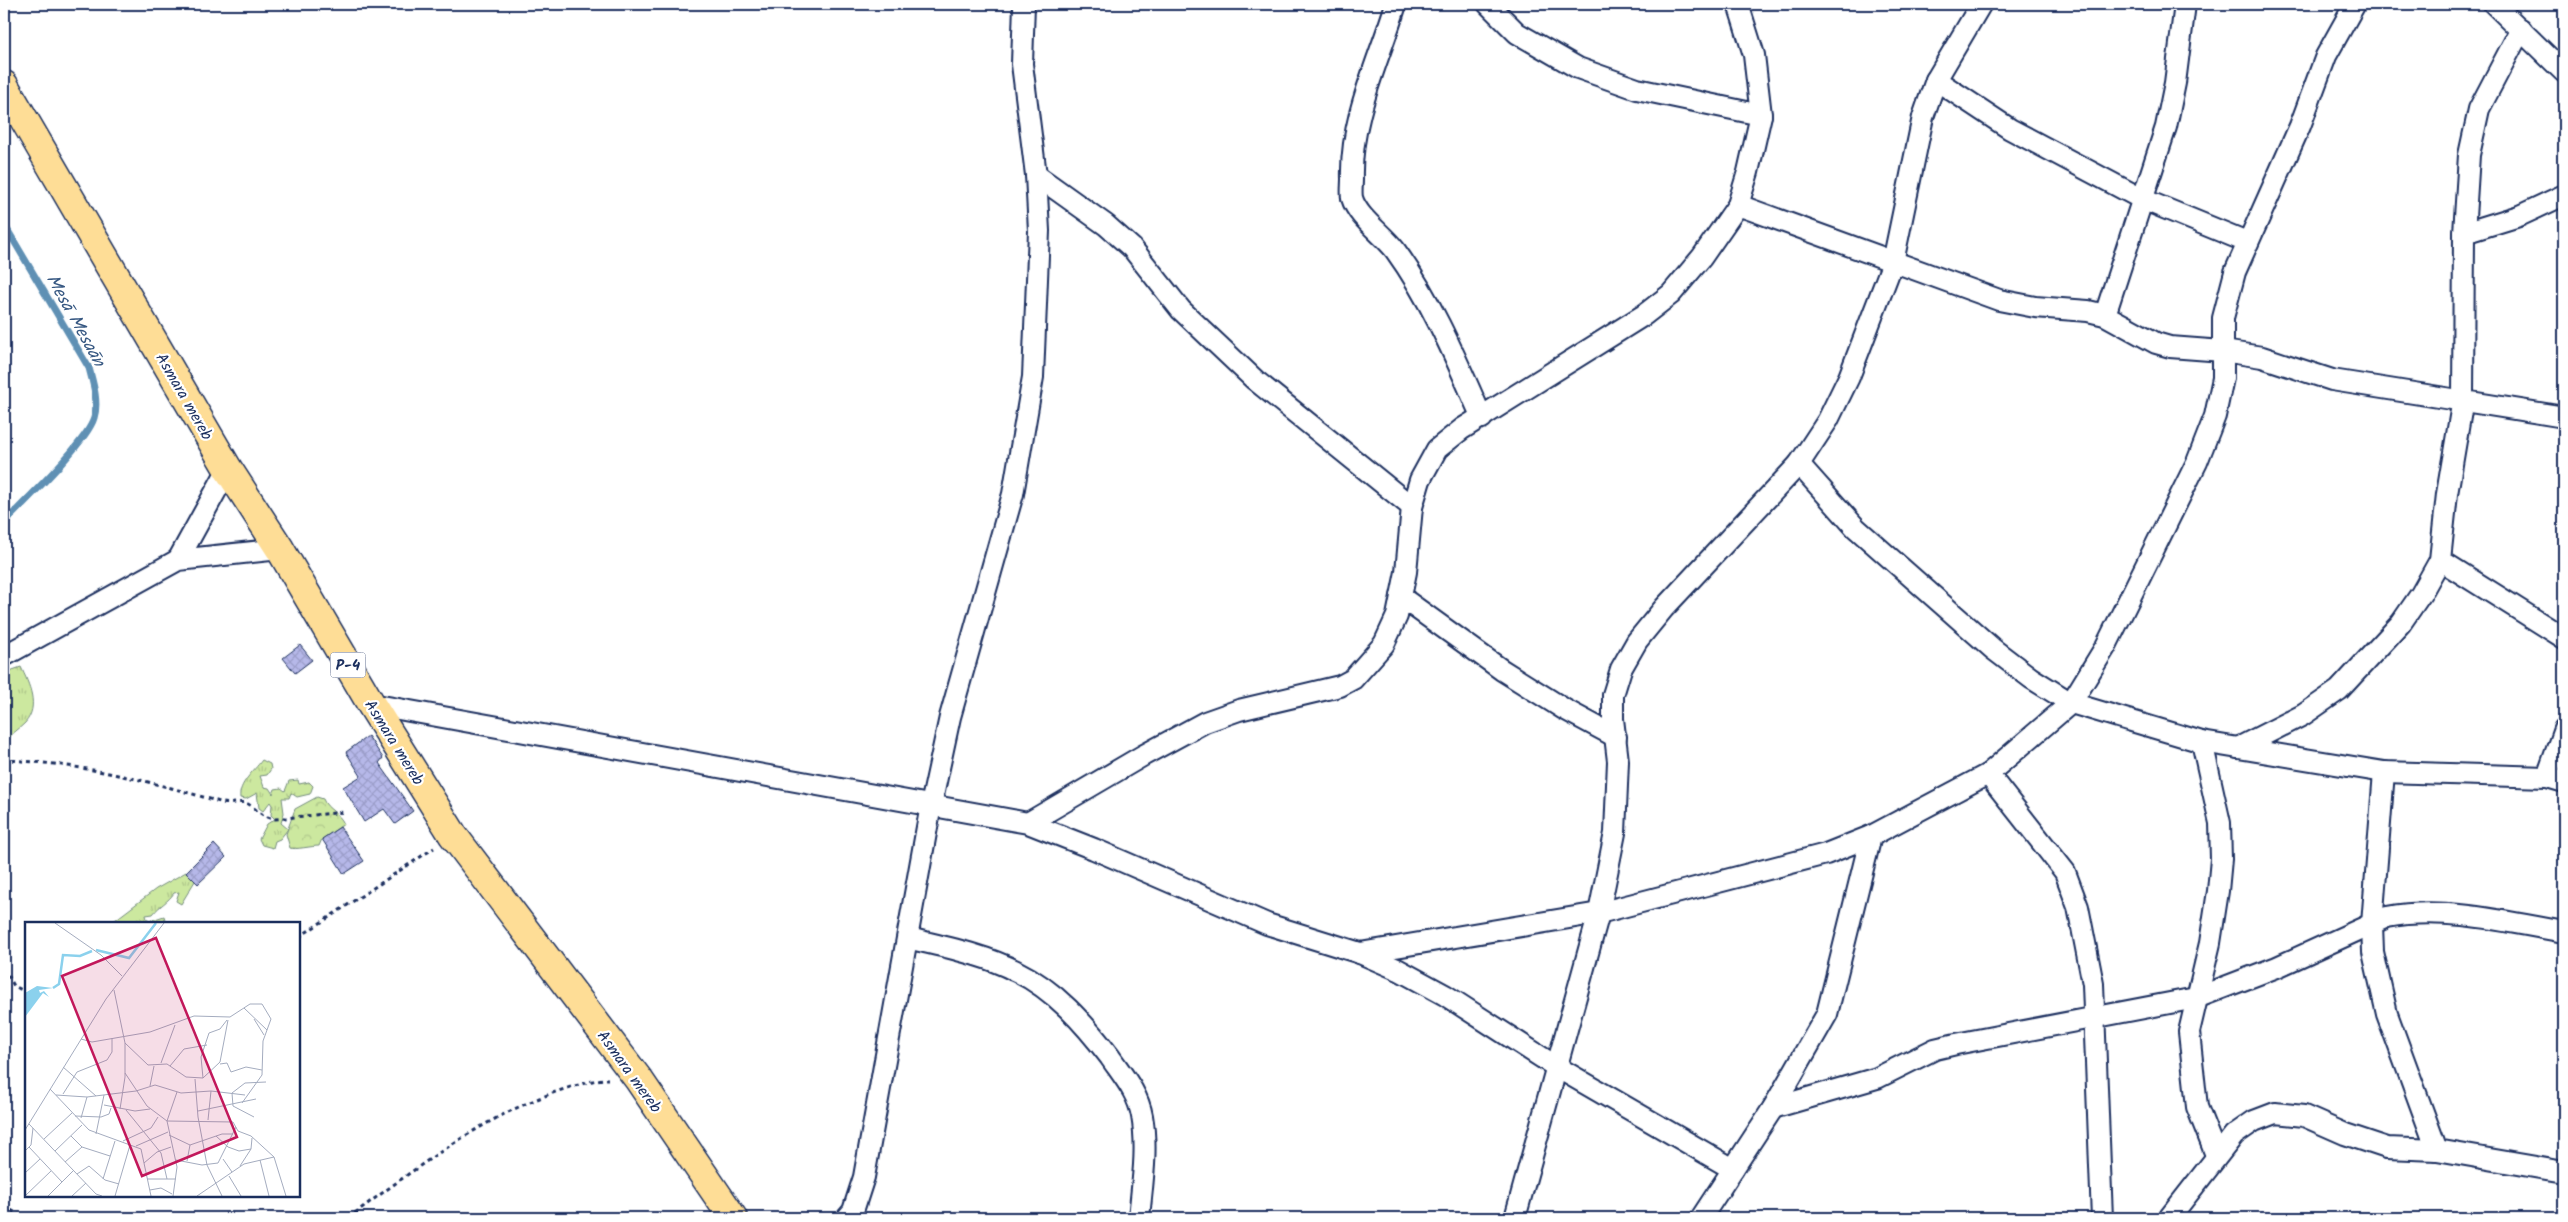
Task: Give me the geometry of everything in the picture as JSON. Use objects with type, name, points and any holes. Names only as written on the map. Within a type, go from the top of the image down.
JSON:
[{"type":"highway","name":"Asmara mereb","points":[[4,86],[228,469],[280,549],[371,704],[454,835],[638,1080],[733,1218]]},
{"type":"street","points":[[847,1218],[852,1211],[864,1176],[931,805],[953,708],[1013,494],[1033,377],[1039,231],[1036,175],[1022,64],[1024,4]]},
{"type":"street","points":[[1396,4],[1356,128],[1351,163],[1352,197],[1360,212],[1394,250],[1420,290],[1454,354],[1482,418]]},
{"type":"street","points":[[1488,4],[1517,33],[1578,68],[1637,89],[1761,115]]},
{"type":"street","points":[[1028,823],[1144,755],[1205,722],[1239,710],[1340,686],[1366,666],[1384,644],[1397,616],[1406,572],[1412,507],[1420,480],[1437,449],[1462,429],[1644,315],[1671,294],[1685,280],[1738,205],[1761,115],[1754,54],[1738,4]]},
{"type":"street","points":[[1515,1218],[1555,1066],[1599,913],[1615,833],[1618,761],[1613,719],[1614,695],[1621,669],[1637,641],[1690,579],[1799,464],[1828,420],[1849,377],[1893,262],[1923,117],[1936,80],[1980,4]]},
{"type":"street","points":[[2105,315],[2166,127],[2176,83],[2185,4]]},
{"type":"street","points":[[1360,953],[1599,913],[1826,854],[1870,836],[1988,774],[2072,704],[2106,646],[2197,462],[2214,416],[2222,378],[2226,300],[2247,242],[2300,126],[2326,56],[2355,4]]},
{"type":"street","points":[[2494,4],[2564,72]]},
{"type":"street","points":[[2238,748],[2304,715],[2340,690],[2401,623],[2421,594],[2440,560],[2447,494],[2463,399],[2464,233],[2469,155],[2479,109],[2521,29]]},
{"type":"street","points":[[1936,80],[2010,129],[2142,199],[2247,242]]},
{"type":"street","points":[[1036,175],[1106,225],[1132,248],[1181,310],[1255,380],[1412,507]]},
{"type":"street","points":[[2464,233],[2519,216],[2564,195]]},
{"type":"street","points":[[1738,205],[1999,300],[2034,307],[2105,315],[2156,343],[2170,348],[2223,351],[2262,357],[2332,380],[2463,399],[2564,417]]},
{"type":"street","points":[[1799,464],[1856,528],[1993,649],[2031,678],[2072,704],[2202,742],[2384,772],[2556,780],[2564,729]]},
{"type":"street","points":[[178,560],[228,469]]},
{"type":"street","points":[[4,656],[178,560],[280,549]]},
{"type":"street","points":[[2440,560],[2564,638]]},
{"type":"street","points":[[1401,597],[1502,670],[1564,709],[1616,737]]},
{"type":"street","points":[[371,704],[1028,823],[1094,849],[1267,924],[1360,953],[1444,994],[1555,1066],[1733,1169]]},
{"type":"street","points":[[2202,742],[2220,823],[2221,859],[2210,943],[2189,1032],[2197,1107],[2216,1155]]},
{"type":"street","points":[[2384,772],[2372,924],[2373,952],[2387,1014],[2437,1150]]},
{"type":"street","points":[[1988,774],[2065,872],[2078,906],[2093,984],[2102,1218]]},
{"type":"street","points":[[1701,1218],[1773,1108],[1827,1014],[1870,836]]},
{"type":"street","points":[[1773,1108],[1877,1078],[1935,1049],[2094,1016],[2196,998],[2277,968],[2387,917],[2404,914],[2453,915],[2564,932]]},
{"type":"street","points":[[908,938],[962,951],[1016,971],[1062,1001],[1098,1042],[1137,1096],[1142,1118],[1144,1157],[1139,1218]]},
{"type":"street","points":[[2169,1218],[2216,1155],[2234,1135],[2254,1122],[2276,1113],[2304,1116],[2345,1134],[2387,1148],[2437,1150],[2564,1172]]},
{"type":"path","points":[[4,760],[40,762],[94,769],[198,794],[226,804],[246,804],[265,817],[275,819],[344,812]]},
{"type":"path","points":[[300,936],[454,835]]},
{"type":"path","points":[[4,968],[14,986],[25,992]]},
{"type":"path","points":[[348,1218],[454,1143],[515,1107],[544,1095],[600,1079],[638,1080]]},
{"type":"path","points":[[4,1206],[25,1218]]},
{"type":"green space","points":[[21,667],[32,695],[32,709],[25,723],[4,742],[4,673]]},
{"type":"green space","points":[[262,760],[270,764],[271,769],[267,775],[260,776],[264,787],[269,788],[273,794],[275,789],[281,788],[285,791],[289,781],[298,780],[299,784],[309,782],[313,786],[310,794],[297,797],[291,793],[289,798],[282,798],[284,813],[281,823],[288,829],[280,839],[275,841],[273,848],[262,845],[259,839],[267,824],[275,819],[271,815],[272,805],[270,802],[263,811],[259,808],[257,793],[246,799],[240,798],[241,788]]},
{"type":"green space","points":[[317,797],[323,799],[344,824],[322,839],[319,846],[290,848],[286,834],[295,809]]},
{"type":"green space","points":[[186,872],[195,881],[181,904],[176,901],[179,892],[174,893],[153,914],[146,915],[147,919],[152,920],[164,916],[166,922],[112,922],[156,889]]},
{"type":"building","points":[[300,645],[312,660],[295,673],[283,658]]},
{"type":"building","points":[[368,736],[383,758],[379,763],[413,811],[395,824],[384,809],[364,822],[343,787],[361,776],[346,752]]},
{"type":"building","points":[[340,827],[364,861],[344,874],[322,839]]},
{"type":"building","points":[[214,844],[226,857],[198,884],[186,872]]},
{"type":"waterway","name":"Mesā Mesaān","points":[[4,224],[89,368],[96,406],[94,418],[80,442],[54,472],[4,523]]}]
